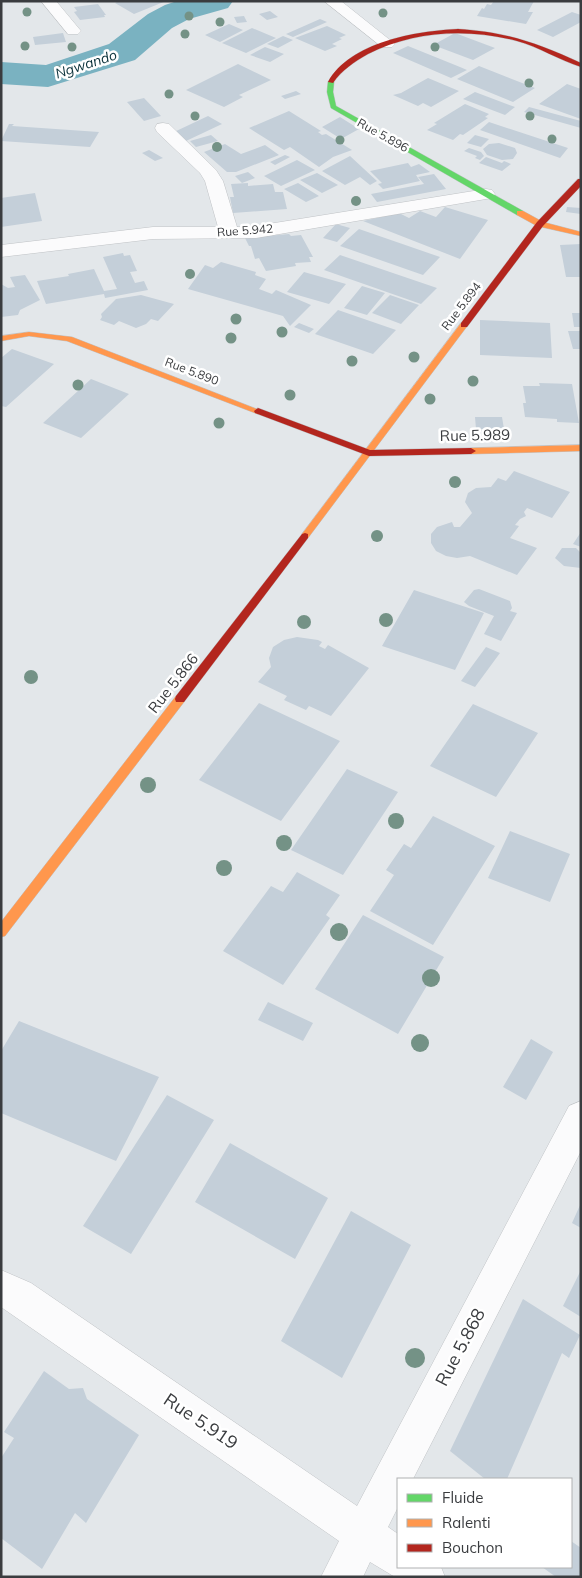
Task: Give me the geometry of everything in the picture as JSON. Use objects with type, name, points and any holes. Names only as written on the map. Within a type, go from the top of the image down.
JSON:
[{"type":"street","points":[[48,1],[73,31]]},
{"type":"street","points":[[331,1],[387,44],[415,35],[444,33],[488,34],[518,40],[581,65]]},
{"type":"street","name":"Rue 5.896","points":[[387,44],[357,57],[340,69],[330,82],[328,92],[333,108],[540,224],[581,234]]},
{"type":"street","points":[[163,128],[207,170],[214,181],[229,232]]},
{"type":"street","name":"Rue 5.894","points":[[369,453],[540,224],[581,181]]},
{"type":"street","name":"Rue 5.942","points":[[1,251],[153,233],[256,232],[486,194]]},
{"type":"street","name":"Rue 5.890","points":[[1,339],[29,334],[69,339],[369,453]]},
{"type":"street","name":"Rue 5.989","points":[[369,453],[581,448]]},
{"type":"street","name":"Rue 5.866","points":[[1,932],[369,453]]},
{"type":"street","name":"Rue 5.868","points":[[341,1577],[581,1117]]},
{"type":"street","name":"Rue 5.919","points":[[1,1288],[18,1296],[397,1557]]},
{"type":"street","points":[[412,1568],[425,1577]]},
{"type":"building","points":[[119,1],[166,1],[134,14],[115,3]]},
{"type":"building","points":[[494,1],[534,1],[528,12],[533,12],[526,24],[477,16],[482,8],[484,9],[487,4],[491,5]]},
{"type":"building","points":[[98,4],[106,15],[104,15],[105,17],[80,20],[74,12],[77,11],[74,7]]},
{"type":"building","points":[[270,11],[278,17],[267,20],[259,14]]},
{"type":"building","points":[[572,12],[581,15],[581,22],[553,37],[537,30]]},
{"type":"building","points":[[244,16],[247,22],[237,23],[234,17]]},
{"type":"building","points":[[320,19],[327,22],[293,37],[286,34]]},
{"type":"building","points":[[229,24],[243,30],[220,42],[205,35]]},
{"type":"building","points":[[327,26],[346,35],[332,44],[337,46],[325,51],[295,38]]},
{"type":"building","points":[[252,28],[276,38],[246,53],[222,43]]},
{"type":"building","points":[[63,33],[66,42],[35,45],[33,37]]},
{"type":"building","points":[[455,33],[495,48],[473,60],[433,45]]},
{"type":"building","points":[[283,36],[293,40],[278,48],[267,44]]},
{"type":"building","points":[[408,46],[467,70],[451,78],[393,53]]},
{"type":"building","points":[[265,47],[284,54],[270,62],[250,55]]},
{"type":"building","points":[[238,64],[271,80],[239,95],[243,97],[224,107],[186,90]]},
{"type":"building","points":[[479,66],[535,88],[513,102],[457,79]]},
{"type":"building","points":[[428,78],[459,91],[431,107],[423,103],[418,106],[393,95],[401,93]]},
{"type":"building","points":[[567,84],[581,89],[581,119],[539,104]]},
{"type":"building","points":[[296,91],[301,94],[285,99],[281,96]]},
{"type":"building","points":[[475,92],[515,107],[505,115],[463,99]]},
{"type":"building","points":[[144,98],[161,116],[144,121],[127,102]]},
{"type":"building","points":[[465,104],[489,114],[485,117],[488,118],[453,140],[427,130],[437,124],[434,123]]},
{"type":"building","points":[[529,107],[581,121],[581,128],[524,112]]},
{"type":"building","points":[[289,111],[321,131],[318,132],[322,135],[326,134],[352,150],[333,157],[319,167],[290,147],[284,150],[249,128]]},
{"type":"building","points":[[208,116],[222,124],[186,141],[172,133]]},
{"type":"building","points":[[340,117],[359,129],[341,139],[322,127]]},
{"type":"building","points":[[489,122],[568,148],[560,158],[480,130]]},
{"type":"building","points":[[9,124],[14,124],[12,126],[99,132],[90,147],[1,141]]},
{"type":"building","points":[[211,135],[218,141],[196,147],[190,141]]},
{"type":"building","points":[[475,135],[489,139],[481,147],[467,143]]},
{"type":"building","points":[[499,143],[515,148],[517,153],[513,159],[502,160],[487,155],[483,149],[489,144]]},
{"type":"building","points":[[225,144],[241,154],[265,145],[279,155],[236,172],[227,172],[204,152]]},
{"type":"building","points":[[469,148],[481,152],[484,156],[480,160],[475,158],[477,156],[464,151]]},
{"type":"building","points":[[149,150],[163,158],[155,161],[142,153]]},
{"type":"building","points":[[285,155],[290,157],[275,165],[270,162]]},
{"type":"building","points":[[350,156],[377,181],[370,185],[360,177],[345,185],[322,171]]},
{"type":"building","points":[[486,157],[511,164],[502,171],[479,163]]},
{"type":"building","points":[[297,160],[315,170],[281,186],[264,176]]},
{"type":"building","points":[[408,163],[411,167],[419,164],[430,172],[416,175],[420,181],[383,189],[378,184],[382,183],[370,171]]},
{"type":"building","points":[[248,172],[255,178],[242,183],[235,176]]},
{"type":"building","points":[[317,173],[338,185],[322,193],[300,180]]},
{"type":"building","points":[[434,174],[446,189],[377,202],[371,194],[424,184],[418,177]]},
{"type":"building","points":[[248,183],[248,186],[273,184],[275,192],[283,192],[287,209],[233,213],[230,197],[234,197],[231,184]]},
{"type":"building","points":[[298,183],[319,196],[306,202],[284,189]]},
{"type":"building","points":[[35,193],[42,221],[1,227],[1,198]]},
{"type":"building","points":[[445,207],[488,220],[460,259],[363,221],[399,213],[409,218],[420,211],[436,217]]},
{"type":"building","points":[[567,207],[581,208],[581,214],[566,212]]},
{"type":"building","points":[[336,224],[350,228],[337,242],[323,238]]},
{"type":"building","points":[[359,229],[440,257],[423,275],[340,246]]},
{"type":"building","points":[[289,234],[291,236],[301,235],[313,257],[309,257],[311,262],[295,263],[296,266],[266,271],[259,258],[255,259],[251,246],[249,246],[245,238]]},
{"type":"building","points":[[581,244],[581,277],[566,277],[560,245]]},
{"type":"building","points":[[123,253],[124,256],[130,255],[137,271],[130,272],[135,283],[144,281],[148,290],[105,298],[104,294],[46,304],[37,281],[69,276],[68,274],[94,269],[104,291],[117,289],[103,257]]},
{"type":"building","points":[[340,255],[437,288],[421,304],[324,270]]},
{"type":"building","points":[[221,262],[256,272],[255,275],[266,279],[259,289],[272,294],[276,290],[311,305],[290,326],[283,316],[188,289],[205,265],[213,268]]},
{"type":"building","points":[[304,272],[346,284],[329,304],[287,292]]},
{"type":"building","points":[[25,275],[40,300],[20,310],[18,315],[1,317],[1,284],[8,288],[15,287],[10,277]]},
{"type":"building","points":[[362,286],[385,293],[367,315],[344,308]]},
{"type":"building","points":[[141,295],[174,304],[158,321],[151,319],[146,324],[136,328],[119,321],[114,325],[100,320],[101,314],[116,299]]},
{"type":"building","points":[[390,295],[419,305],[401,324],[372,313]]},
{"type":"building","points":[[338,310],[396,330],[373,354],[315,334]]},
{"type":"building","points":[[572,313],[581,313],[581,327],[574,327]]},
{"type":"building","points":[[480,320],[550,323],[552,358],[480,355]]},
{"type":"building","points":[[299,323],[314,329],[309,333],[294,327]]},
{"type":"building","points":[[568,331],[581,331],[581,349],[573,349]]},
{"type":"building","points":[[12,349],[54,364],[6,407],[1,406],[1,358]]},
{"type":"building","points":[[91,379],[129,394],[81,438],[43,423]]},
{"type":"building","points":[[539,383],[572,384],[579,423],[557,422],[557,419],[525,417],[523,403],[526,403],[523,386],[540,386]]},
{"type":"building","points":[[475,417],[502,417],[504,429],[476,429]]},
{"type":"building","points":[[514,471],[570,492],[552,518],[527,508],[524,512],[526,516],[515,525],[519,526],[510,538],[537,548],[517,575],[470,556],[457,558],[446,556],[436,551],[431,543],[431,534],[437,527],[452,522],[454,527],[460,527],[472,513],[465,502],[468,493],[476,488],[491,487],[498,478],[506,481]]},
{"type":"building","points":[[581,532],[581,547],[573,544]]},
{"type":"building","points":[[562,548],[576,548],[581,553],[581,568],[564,566],[555,558]]},
{"type":"building","points":[[479,589],[510,601],[512,608],[510,611],[517,613],[501,641],[484,634],[494,616],[469,606],[464,602],[474,590]]},
{"type":"building","points":[[414,590],[484,613],[455,670],[382,646]]},
{"type":"building","points":[[297,637],[318,640],[322,642],[319,646],[325,649],[328,645],[369,668],[331,716],[309,706],[306,710],[284,700],[287,696],[258,682],[271,667],[269,658],[273,647],[284,640]]},
{"type":"building","points":[[486,647],[500,653],[475,687],[461,681]]},
{"type":"building","points":[[259,703],[340,741],[281,821],[199,780]]},
{"type":"building","points":[[473,704],[538,733],[496,797],[430,766]]},
{"type":"building","points":[[347,769],[398,792],[343,875],[291,850]]},
{"type":"building","points":[[433,816],[495,846],[433,945],[370,911],[394,875],[386,870],[404,844],[411,848]]},
{"type":"building","points":[[510,831],[570,854],[550,902],[488,878]]},
{"type":"building","points":[[297,872],[340,895],[326,915],[330,918],[283,985],[223,951],[271,886],[283,892]]},
{"type":"building","points":[[363,915],[444,957],[398,1034],[315,989]]},
{"type":"building","points":[[268,1002],[313,1023],[303,1041],[258,1020]]},
{"type":"building","points":[[19,1021],[159,1077],[116,1161],[1,1113],[1,1051]]},
{"type":"building","points":[[531,1039],[553,1052],[526,1100],[503,1087]]},
{"type":"building","points":[[167,1095],[214,1120],[131,1254],[83,1226]]},
{"type":"building","points":[[230,1143],[328,1198],[295,1259],[195,1202]]},
{"type":"building","points":[[581,1203],[581,1228],[572,1223]]},
{"type":"building","points":[[351,1211],[411,1245],[342,1378],[281,1341]]},
{"type":"building","points":[[581,1270],[581,1317],[563,1306]]},
{"type":"building","points":[[523,1299],[580,1335],[569,1358],[562,1353],[507,1478],[484,1478],[450,1451]]},
{"type":"building","points":[[44,1371],[69,1389],[83,1388],[87,1399],[139,1435],[86,1523],[75,1513],[42,1569],[1,1538],[1,1458],[14,1438],[4,1432]]},
{"type":"building","points":[[572,1542],[581,1548],[581,1577],[556,1577],[543,1568],[572,1568]]},
{"type":"waterway","name":"Ngwando","points":[[1,73],[48,76],[122,52],[160,21],[177,12],[216,1]]},
{"type":"traffic: fast","points":[[331,82],[330,92],[333,107],[520,213]]},
{"type":"traffic: slow","points":[[520,213],[540,224],[581,234]]},
{"type":"traffic: slow","points":[[305,536],[464,325]]},
{"type":"traffic: slow","points":[[1,339],[29,334],[69,339],[258,411]]},
{"type":"traffic: slow","points":[[471,451],[581,448]]},
{"type":"traffic: slow","points":[[1,932],[180,699]]},
{"type":"traffic: jam","points":[[331,82],[344,66],[380,46],[398,39],[438,32],[478,32],[517,39],[542,47],[581,65]]},
{"type":"traffic: jam","points":[[464,325],[540,224],[581,181]]},
{"type":"traffic: jam","points":[[258,411],[369,453],[471,451]]},
{"type":"traffic: jam","points":[[180,699],[305,536]]}]
